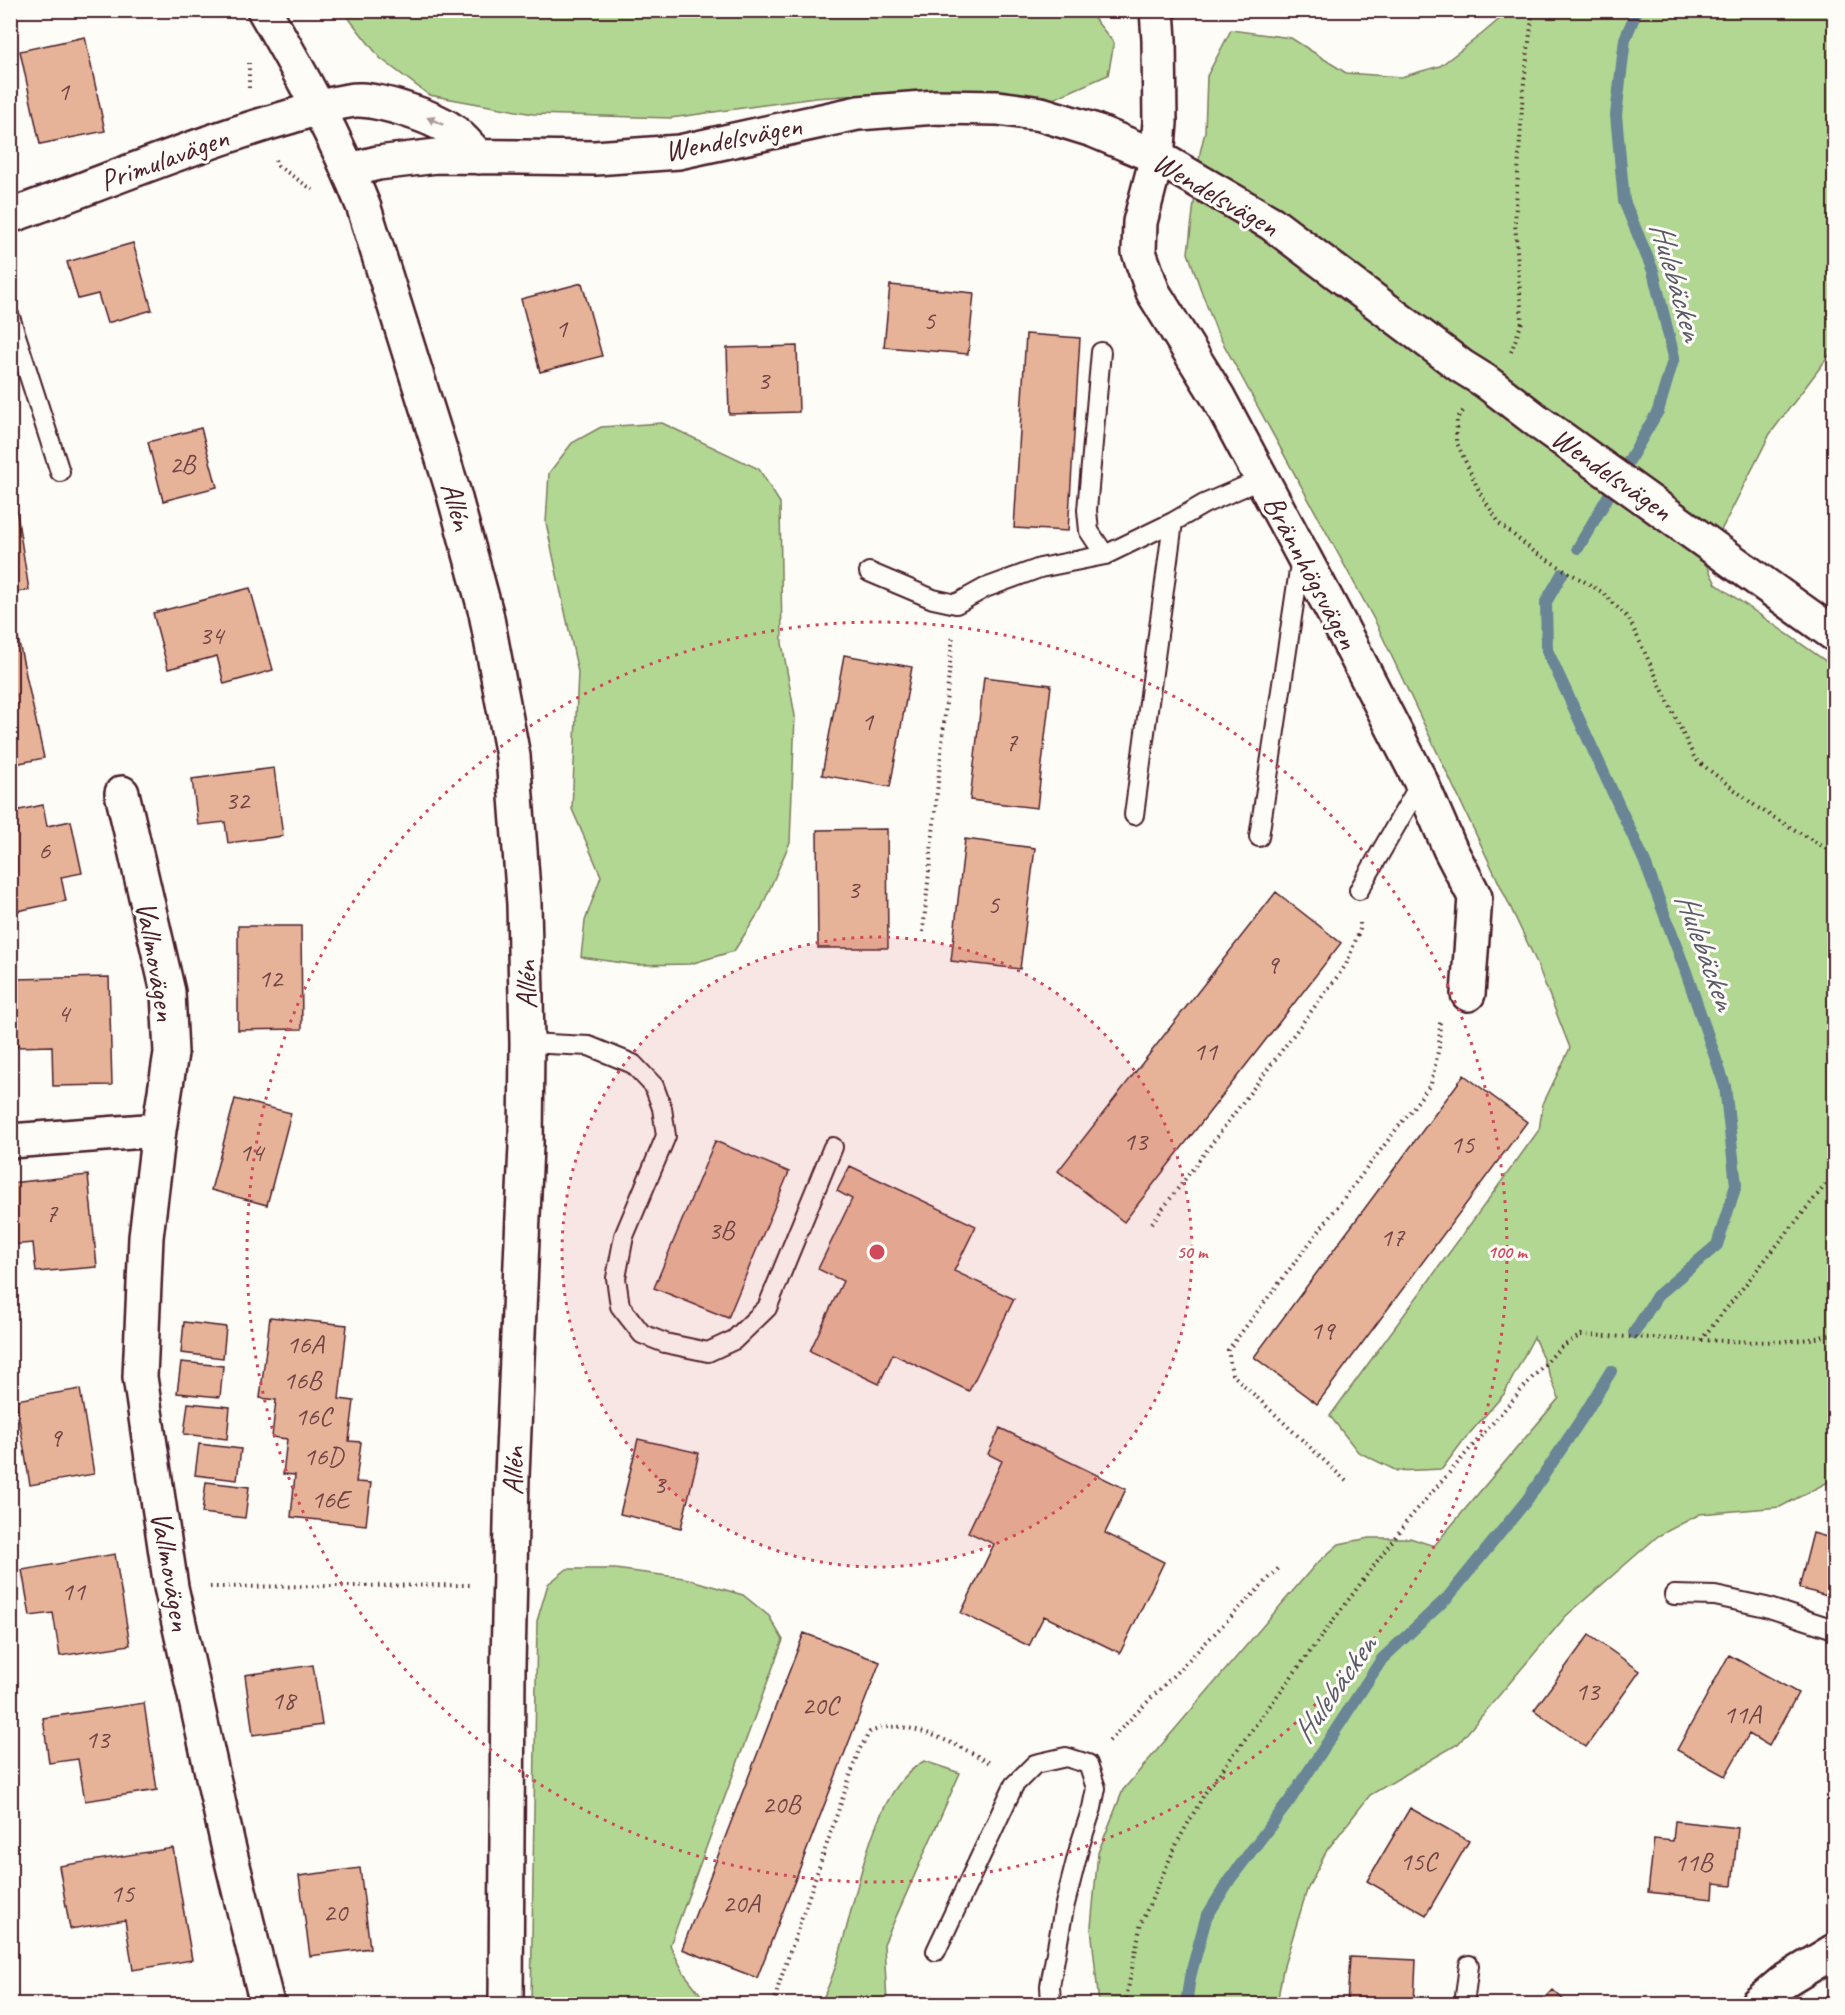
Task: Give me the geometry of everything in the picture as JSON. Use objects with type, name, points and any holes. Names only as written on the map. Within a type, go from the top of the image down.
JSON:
[{"type":"street","name":"Allén","points":[[264,10],[320,108],[350,170],[364,208],[453,491],[486,613],[513,756],[524,904],[527,1042],[526,1145],[512,1476],[508,1666],[506,2004]]},
{"type":"street","name":"Brännhögsvägen","points":[[1157,10],[1160,111],[1157,157],[1140,222],[1139,252],[1153,292],[1186,343],[1262,479],[1421,782],[1450,849],[1475,897],[1468,994]]},
{"type":"street","points":[[320,108],[358,99],[410,111],[436,120],[453,130],[479,157]]},
{"type":"street","name":"Wendelsvägen","points":[[350,170],[378,163],[437,156],[595,158],[679,152],[858,113],[936,107],[998,108],[1041,114],[1093,130],[1157,157],[1271,223],[1539,423],[1834,634]]},
{"type":"street","name":"Primulavägen","points":[[10,216],[155,161],[261,125],[320,108]]},
{"type":"street","name":"Vallmovägen","points":[[122,793],[168,992],[171,1053],[146,1237],[140,1377],[171,1587],[228,1845],[267,2004]]},
{"type":"street","points":[[10,1141],[159,1130]]},
{"type":"street","points":[[1757,2004],[1783,1982],[1834,1951]]},
{"type":"lane","points":[[10,317],[60,472]]},
{"type":"lane","points":[[1101,351],[1088,510],[1089,531],[1105,555]]},
{"type":"lane","points":[[869,572],[933,599],[956,604],[985,588],[1040,568],[1105,555],[1173,522],[1204,504],[1262,479]]},
{"type":"lane","points":[[1134,815],[1173,522]]},
{"type":"lane","points":[[1259,837],[1301,554]]},
{"type":"lane","points":[[1359,890],[1421,782]]},
{"type":"lane","points":[[527,1042],[589,1046],[633,1064],[654,1086],[662,1108],[666,1136],[624,1236],[616,1278],[620,1306],[642,1334],[665,1343],[708,1352],[734,1340],[767,1308],[833,1147]]},
{"type":"lane","points":[[1674,1595],[1715,1596],[1766,1607],[1834,1629]]},
{"type":"lane","points":[[936,1951],[1014,1785],[1035,1764],[1066,1757],[1088,1764],[1096,1788],[1064,1908],[1050,1986],[1051,2004]]},
{"type":"lane","points":[[1464,2004],[1469,1965]]},
{"type":"path","points":[[249,60],[249,92],[278,166],[318,194]]},
{"type":"path","points":[[923,932],[956,604]]},
{"type":"path","points":[[1152,1223],[1346,965],[1360,929],[1359,890]]},
{"type":"path","points":[[1346,1481],[1232,1374],[1228,1350],[1431,1084],[1439,1047],[1441,1011],[1468,994]]},
{"type":"path","points":[[1701,1340],[1834,1174]]},
{"type":"path","points":[[1125,2004],[1141,1923],[1178,1841],[1205,1793],[1407,1521],[1508,1404],[1560,1348],[1581,1335],[1769,1341],[1825,1337],[1834,1333]]},
{"type":"path","points":[[1088,1764],[1279,1568]]},
{"type":"path","points":[[171,1587],[477,1585]]},
{"type":"path","points":[[774,2004],[859,1750],[870,1732],[889,1726],[907,1729],[955,1744],[1001,1769],[1014,1785]]},
{"type":"green space","points":[[1085,10],[1114,43],[1108,75],[1051,100],[917,91],[815,98],[671,118],[533,114],[429,95],[380,58],[345,11]]},
{"type":"green space","points":[[1509,11],[1834,11],[1834,150],[1829,165],[1834,191],[1834,349],[1770,434],[1705,562],[1716,584],[1834,667],[1834,1479],[1780,1507],[1700,1514],[1658,1536],[1566,1616],[1458,1744],[1370,1795],[1327,1850],[1307,1890],[1283,1969],[1277,2004],[1099,2004],[1091,1927],[1098,1853],[1123,1790],[1315,1565],[1339,1544],[1369,1538],[1410,1538],[1434,1546],[1559,1398],[1534,1337],[1504,1394],[1442,1469],[1397,1471],[1358,1452],[1330,1416],[1539,1130],[1543,1104],[1570,1048],[1536,961],[1376,623],[1217,332],[1188,253],[1200,153],[1205,132],[1207,76],[1231,30],[1291,38],[1346,73],[1401,77],[1440,66]]},
{"type":"green space","points":[[662,423],[759,469],[780,503],[782,643],[795,716],[790,842],[761,909],[734,951],[690,964],[637,965],[581,957],[585,921],[601,876],[572,809],[578,672],[546,523],[549,473],[572,443],[601,427]]},
{"type":"green space","points":[[567,1569],[615,1569],[684,1578],[743,1595],[769,1616],[783,1640],[670,1945],[684,1973],[708,2004],[531,2004],[537,1621],[548,1584]]},
{"type":"green space","points":[[924,1761],[960,1773],[884,1944],[887,2004],[820,2004],[832,1976],[861,1872],[885,1805],[902,1779]]},
{"type":"building","points":[[85,37],[105,131],[40,144],[20,51]]},
{"type":"building","points":[[133,243],[152,310],[107,323],[98,294],[78,299],[67,262]]},
{"type":"building","points":[[582,283],[602,356],[540,372],[521,299]]},
{"type":"building","points":[[890,285],[974,293],[968,354],[884,347]]},
{"type":"building","points":[[1026,334],[1080,338],[1068,531],[1014,528]]},
{"type":"building","points":[[797,346],[799,412],[729,414],[727,348]]},
{"type":"building","points":[[201,428],[217,487],[163,501],[148,442]]},
{"type":"building","points":[[16,508],[29,590],[10,593],[10,509]]},
{"type":"building","points":[[250,588],[273,670],[224,684],[217,656],[168,669],[153,613]]},
{"type":"building","points":[[18,638],[44,758],[10,765],[10,640]]},
{"type":"building","points":[[844,655],[912,667],[890,787],[822,775]]},
{"type":"building","points":[[984,677],[1051,685],[1037,808],[970,800]]},
{"type":"building","points":[[274,768],[283,836],[228,843],[225,822],[198,825],[192,779]]},
{"type":"building","points":[[43,805],[47,826],[71,821],[82,873],[61,877],[66,901],[17,911],[12,889],[10,889],[10,812]]},
{"type":"building","points":[[887,829],[888,948],[818,948],[817,830]]},
{"type":"building","points":[[965,839],[1035,848],[1020,969],[951,961]]},
{"type":"building","points":[[1276,892],[1341,943],[1124,1222],[1058,1171]]},
{"type":"building","points":[[238,926],[301,926],[302,1029],[238,1030]]},
{"type":"building","points":[[109,977],[112,1085],[53,1086],[52,1046],[17,1047],[15,979]]},
{"type":"building","points":[[1464,1075],[1527,1122],[1317,1404],[1254,1357]]},
{"type":"building","points":[[235,1099],[291,1113],[267,1205],[211,1190]]},
{"type":"building","points":[[715,1141],[789,1172],[728,1318],[654,1288]]},
{"type":"building","points":[[850,1166],[976,1226],[954,1271],[1014,1299],[969,1391],[893,1354],[879,1384],[810,1351],[843,1281],[818,1269],[852,1199],[837,1191]]},
{"type":"building","points":[[88,1175],[97,1267],[36,1272],[33,1243],[10,1245],[10,1183]]},
{"type":"building","points":[[270,1317],[347,1325],[339,1399],[354,1401],[349,1441],[361,1442],[356,1482],[371,1483],[366,1525],[291,1517],[295,1475],[283,1474],[287,1439],[272,1437],[276,1400],[260,1398]]},
{"type":"building","points":[[184,1322],[226,1327],[223,1358],[181,1353]]},
{"type":"building","points":[[181,1362],[223,1366],[220,1397],[177,1393]]},
{"type":"building","points":[[80,1389],[94,1474],[30,1485],[16,1400]]},
{"type":"building","points":[[188,1403],[230,1407],[227,1439],[184,1434]]},
{"type":"building","points":[[1000,1428],[1126,1489],[1105,1533],[1164,1562],[1120,1653],[1044,1616],[1029,1646],[961,1613],[994,1544],[968,1532],[1002,1461],[988,1454]]},
{"type":"building","points":[[638,1439],[699,1453],[681,1528],[620,1514]]},
{"type":"building","points":[[199,1444],[241,1449],[237,1480],[195,1475]]},
{"type":"building","points":[[206,1482],[249,1487],[245,1518],[202,1513]]},
{"type":"building","points":[[1813,1533],[1834,1539],[1834,1598],[1799,1588]]},
{"type":"building","points":[[115,1554],[130,1645],[60,1656],[53,1613],[30,1616],[22,1570]]},
{"type":"building","points":[[804,1633],[880,1662],[757,1978],[682,1949]]},
{"type":"building","points":[[1589,1635],[1640,1671],[1586,1747],[1534,1710]]},
{"type":"building","points":[[1729,1655],[1798,1693],[1769,1746],[1749,1734],[1725,1776],[1677,1750]]},
{"type":"building","points":[[313,1665],[322,1725],[253,1735],[245,1675]]},
{"type":"building","points":[[144,1703],[157,1790],[85,1801],[78,1759],[49,1763],[43,1718]]},
{"type":"building","points":[[1410,1808],[1469,1841],[1426,1915],[1367,1881]]},
{"type":"building","points":[[1675,1821],[1738,1828],[1732,1885],[1714,1883],[1713,1899],[1648,1892],[1654,1839],[1673,1841]]},
{"type":"building","points":[[173,1848],[192,1960],[133,1970],[125,1920],[70,1929],[59,1866]]},
{"type":"building","points":[[360,1868],[370,1948],[310,1956],[299,1876]]},
{"type":"building","points":[[1350,1957],[1416,1960],[1414,2004],[1347,2004]]},
{"type":"building","points":[[1553,1990],[1568,2004],[1540,2004]]},
{"type":"building","points":[[932,1996],[956,2004],[929,2004]]},
{"type":"waterway","name":"Hulebäcken","points":[[1578,548],[1658,411],[1674,357],[1653,271],[1624,201],[1616,115],[1625,39],[1637,10]]},
{"type":"waterway","name":"Hulebäcken","points":[[1562,574],[1546,602],[1547,650],[1644,860],[1685,969],[1725,1086],[1736,1185],[1717,1245],[1657,1296],[1634,1333]]},
{"type":"waterway","name":"Hulebäcken","points":[[1186,2004],[1190,1977],[1206,1918],[1230,1879],[1290,1800],[1382,1659],[1448,1597],[1527,1500],[1611,1371]]}]
